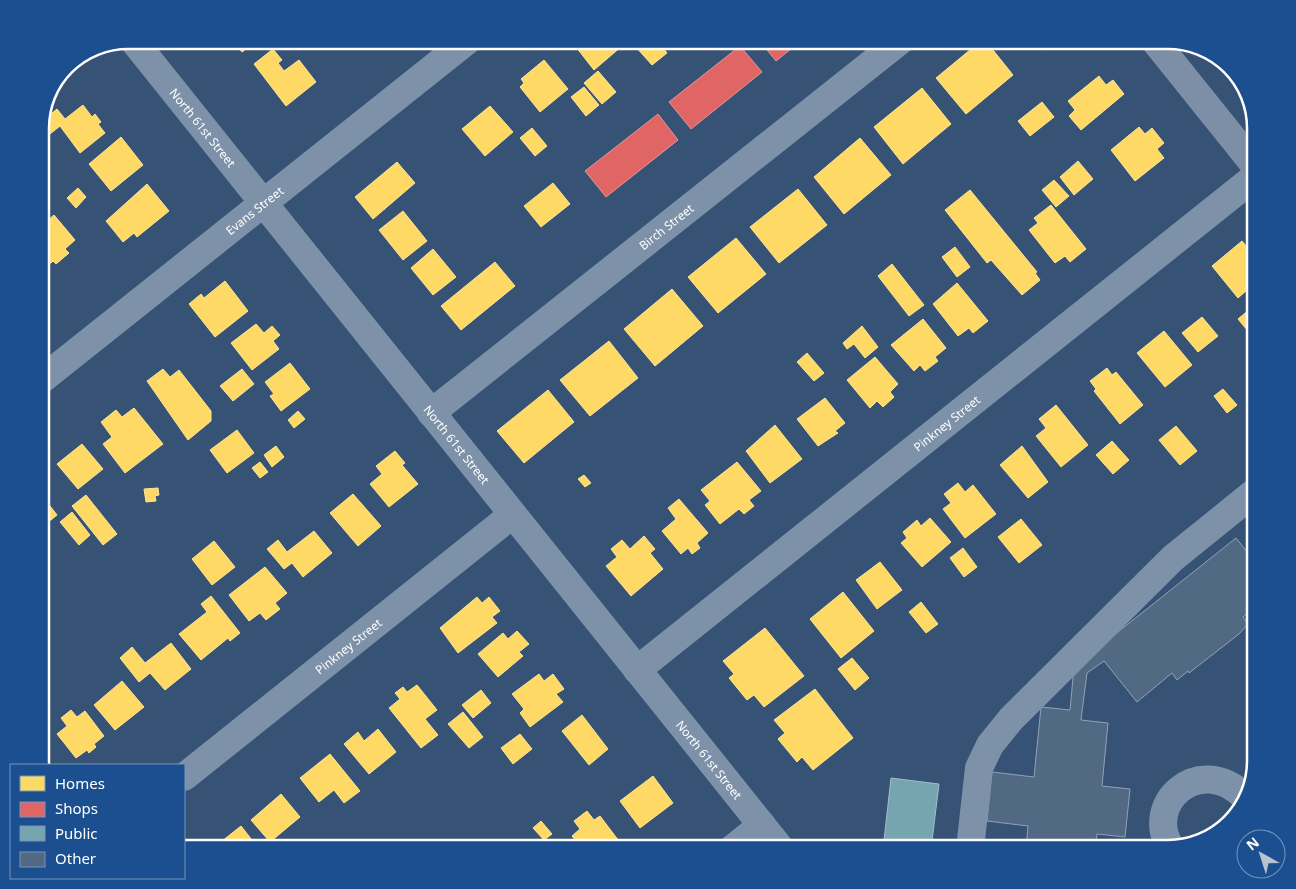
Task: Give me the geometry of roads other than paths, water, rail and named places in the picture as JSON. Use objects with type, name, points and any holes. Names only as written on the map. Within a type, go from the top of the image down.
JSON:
[{"type":"main road","points":[[1161,49],[1247,156]]},
{"type":"street","name":"North 61st Street","points":[[140,49],[773,840]]},
{"type":"street","name":"Evans Street","points":[[49,374],[457,49]]},
{"type":"street","name":"Birch Street","points":[[430,413],[890,49]]},
{"type":"street","name":"Pinkney Street","points":[[636,670],[1247,183]]},
{"type":"street","points":[[971,840],[979,768],[990,745],[1011,719],[1173,558],[1247,498]]},
{"type":"street","name":"Pinkney Street","points":[[185,775],[512,515]]},
{"type":"street","points":[[1168,840],[1164,829],[1164,814],[1170,800],[1179,789],[1192,781],[1207,778],[1222,780],[1241,793]]},
{"type":"street","points":[[743,840],[762,825]]}]
